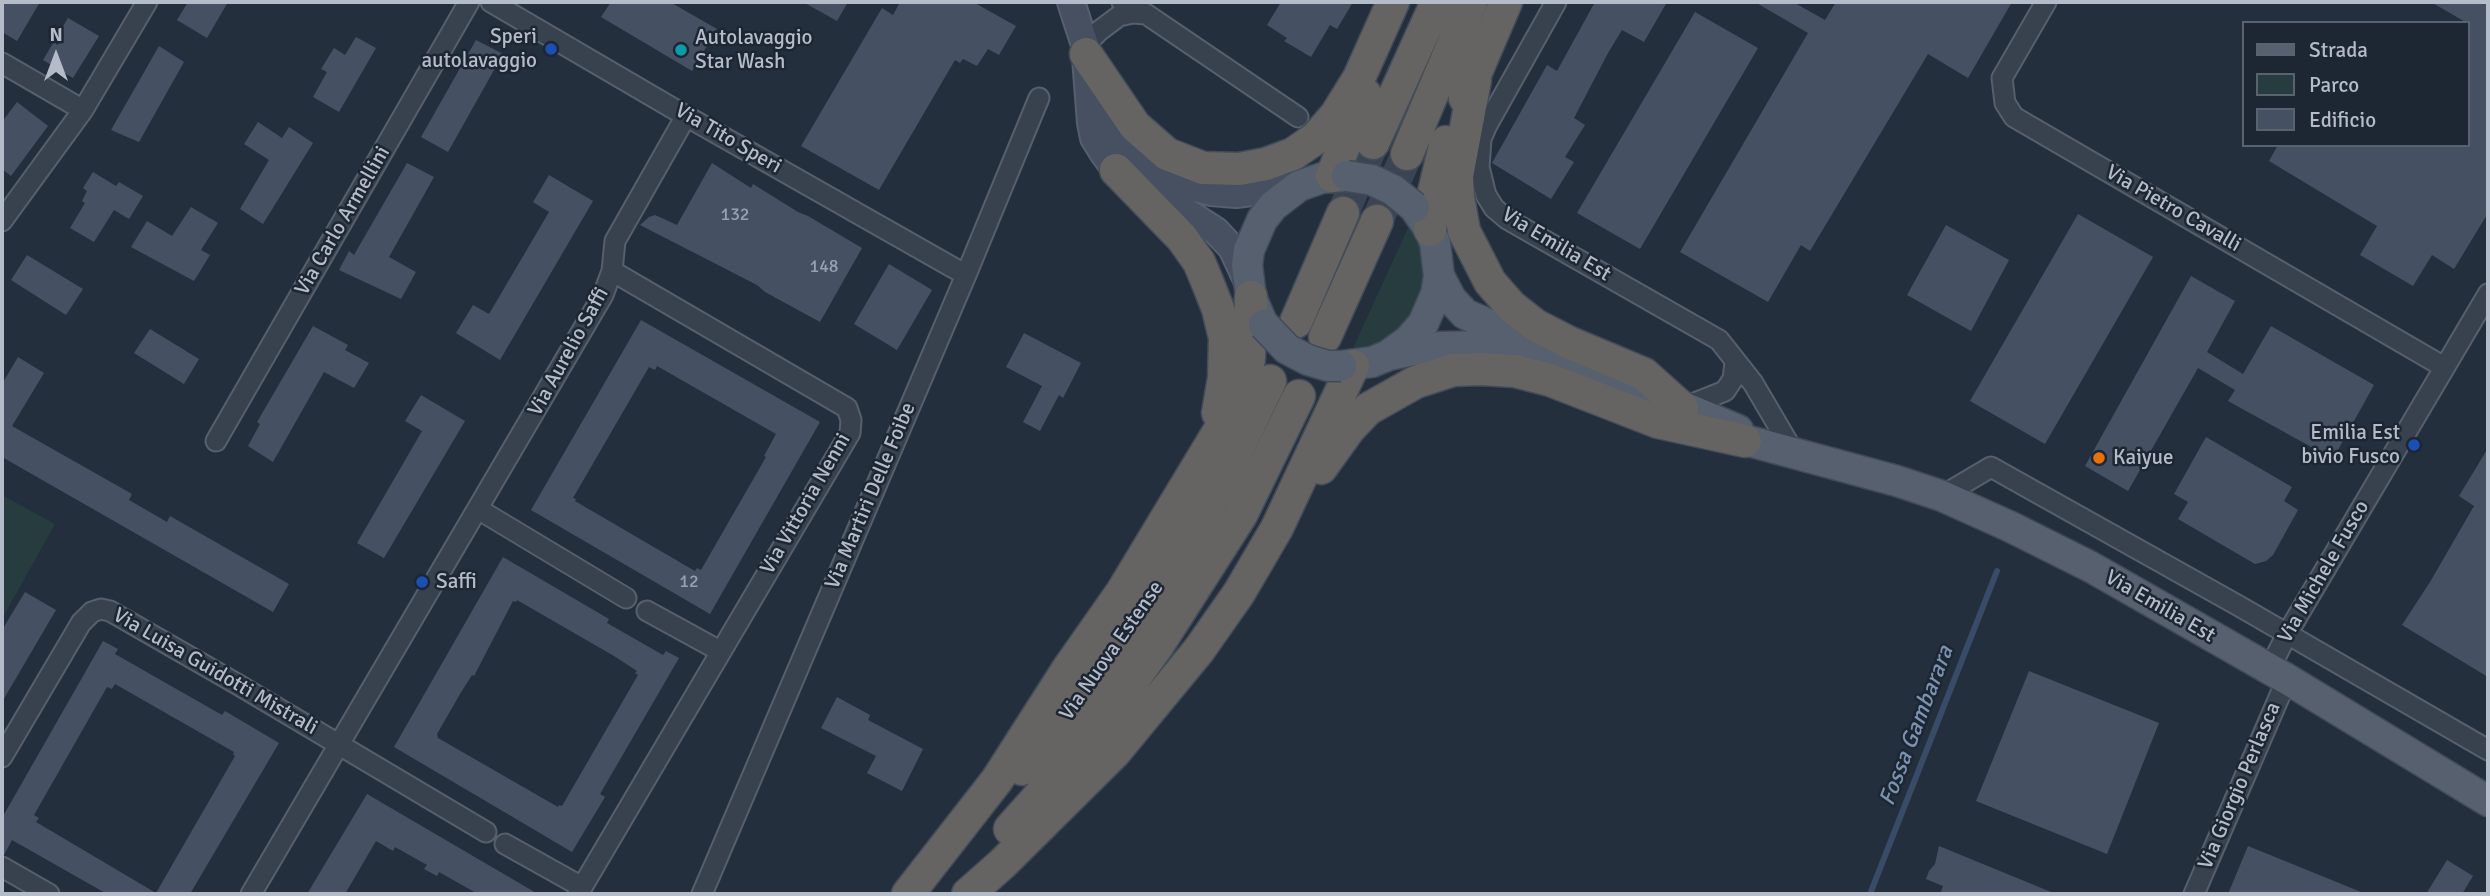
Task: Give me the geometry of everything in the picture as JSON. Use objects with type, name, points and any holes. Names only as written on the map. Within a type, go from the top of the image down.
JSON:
[{"type":"highway","points":[[1086,50],[1135,126],[1167,154],[1203,168],[1252,167],[1293,154],[1316,138],[1336,115],[1359,78],[1393,2]]},
{"type":"highway","points":[[1340,176],[1402,2]]},
{"type":"highway","points":[[1373,143],[1437,2]]},
{"type":"highway","points":[[1406,154],[1471,2]]},
{"type":"highway","points":[[1422,219],[1434,192],[1442,154],[1454,120],[1475,80],[1506,2]]},
{"type":"highway","points":[[1475,80],[1457,176],[1458,197],[1464,231],[1490,282],[1511,306],[1535,326],[1644,374],[1682,408]]},
{"type":"highway","points":[[1116,170],[1192,251],[1218,309],[1225,338],[1224,378],[1221,403],[1205,451]]},
{"type":"highway","points":[[1296,322],[1343,213]]},
{"type":"highway","points":[[1325,337],[1377,221]]},
{"type":"highway","points":[[911,894],[997,780],[1068,669],[1122,592],[1230,413],[1246,377],[1254,301]]},
{"type":"highway","points":[[968,894],[1114,753],[1199,650],[1240,593],[1277,528],[1347,366]]},
{"type":"highway","points":[[1277,528],[1349,429],[1368,409],[1416,382],[1452,370],[1515,371],[1549,380],[1658,422],[1745,441]]},
{"type":"highway","name":"Via Nuova Estense","points":[[911,894],[1045,744],[1133,628],[1215,496],[1270,381]]},
{"type":"highway","name":"Via Nuova Estense","points":[[952,894],[1068,764],[1113,708],[1158,645],[1241,515],[1299,396]]},
{"type":"main road","name":"Via Emilia Est","points":[[1071,2],[1105,106],[1120,135],[1136,154],[1160,173],[1184,185],[1211,192],[1236,194],[1299,186],[1340,176]]},
{"type":"main road","name":"Via Emilia Est","points":[[1086,50],[1087,102],[1094,138],[1116,170],[1216,231],[1232,247],[1254,301],[1287,349],[1298,355],[1318,363],[1347,366],[1372,362],[1389,355],[1442,347],[1482,346],[1515,352],[1667,417],[1745,441],[1898,481],[1942,496],[2011,527],[2091,568],[2278,674],[2488,801]]},
{"type":"main road","points":[[1340,176],[1372,180],[1393,190],[1422,219]]},
{"type":"main road","name":"Via Emilia Est","points":[[1254,301],[1249,250],[1256,231],[1273,206],[1299,186]]},
{"type":"main road","name":"Via Emilia Est","points":[[1389,355],[1408,341],[1423,324],[1433,305],[1439,276],[1438,257],[1422,219]]},
{"type":"main road","name":"Via Emilia Est","points":[[1439,276],[1451,299],[1465,314],[1682,408],[1802,454]]},
{"type":"street","points":[[2,221],[83,110],[147,2]]},
{"type":"street","name":"Via Carlo Armellini","points":[[216,441],[469,2]]},
{"type":"street","name":"Via Tito Speri","points":[[491,2],[966,275]]},
{"type":"street","points":[[1122,2],[1146,15],[1298,117]]},
{"type":"street","name":"Via Emilia Est","points":[[1556,2],[1481,139],[1479,167],[1486,195],[1494,208],[1507,219],[1719,340],[1753,383],[1802,454]]},
{"type":"street","name":"Via Pietro Cavalli","points":[[2046,2],[2002,78],[2005,103],[2014,117],[2444,367]]},
{"type":"street","points":[[1086,50],[1119,16],[1133,13],[1146,15]]},
{"type":"street","points":[[2,63],[83,110]]},
{"type":"street","name":"Via Martiri Delle Foibe","points":[[702,894],[1039,97]]},
{"type":"street","name":"Via Aurelio Saffi","points":[[251,894],[603,295],[611,271],[615,241],[686,116]]},
{"type":"street","name":"Via Vittoria Nenni","points":[[505,844],[580,891],[850,433],[852,420],[847,408],[611,271]]},
{"type":"street","name":"Via Michele Fusco","points":[[2278,674],[2287,634],[2488,294]]},
{"type":"street","points":[[1682,408],[1725,391],[1733,380],[1735,362]]},
{"type":"street","points":[[1942,496],[1991,467],[2488,750]]},
{"type":"street","points":[[478,509],[626,598]]},
{"type":"street","name":"Via Luisa Guidotti Mistrali","points":[[2,757],[81,623],[92,612],[101,609],[110,611],[339,744]]},
{"type":"street","points":[[647,611],[720,651]]},
{"type":"street","name":"Via Giorgio Perlasca","points":[[2194,894],[2278,674]]},
{"type":"street","points":[[339,744],[486,832]]},
{"type":"street","points":[[2,866],[49,894]]},
{"type":"green space","points":[[1408,228],[1421,243],[1430,283],[1404,336],[1348,359]]},
{"type":"green space","points":[[2,495],[55,524],[2,619]]},
{"type":"building","points":[[2,2],[40,2],[17,41],[2,32]]},
{"type":"building","points":[[188,2],[228,2],[207,38],[177,20]]},
{"type":"building","name":"Autolavaggio Star Wash","points":[[611,2],[670,2],[717,29],[692,71],[601,17]]},
{"type":"building","points":[[803,2],[848,2],[837,21]]},
{"type":"building","points":[[900,2],[973,2],[1016,26],[999,55],[988,49],[977,66],[963,59],[960,63],[955,60],[879,190],[801,146],[882,8],[893,15]]},
{"type":"building","points":[[1281,2],[1353,2],[1337,29],[1330,25],[1311,57],[1284,41],[1287,38],[1267,25]]},
{"type":"building","points":[[1595,2],[1667,2],[1644,42],[1622,30],[1608,53],[1574,118],[1585,125],[1565,157],[1574,162],[1551,199],[1492,163],[1547,65],[1557,71]]},
{"type":"building","points":[[1755,2],[1793,2],[1825,20],[1836,2],[2012,2],[1968,78],[1928,54],[1810,251],[1801,245],[1768,302],[1680,252],[1808,33]]},
{"type":"building","points":[[2431,2],[2488,2],[2488,213],[2454,269],[2432,255],[2413,286],[2360,255],[2377,226],[2269,161],[2277,147],[2469,147],[2469,21],[2464,21]]},
{"type":"building","points":[[1695,12],[1758,48],[1640,249],[1577,213]]},
{"type":"building","points":[[68,18],[99,36],[73,78],[43,60]]},
{"type":"building","points":[[356,37],[376,48],[339,112],[313,97],[327,72],[321,69],[334,48],[345,55]]},
{"type":"building","points":[[476,40],[503,54],[448,152],[421,137]]},
{"type":"building","points":[[159,46],[184,62],[139,142],[111,130]]},
{"type":"building","points":[[17,102],[48,126],[11,176],[2,169],[2,122]]},
{"type":"building","points":[[258,122],[282,138],[289,127],[313,143],[263,224],[240,209],[269,160],[244,144]]},
{"type":"building","points":[[407,163],[434,177],[389,257],[416,272],[401,299],[339,270],[349,251],[354,255]]},
{"type":"building","points":[[712,163],[751,188],[753,184],[862,248],[820,322],[757,285],[640,225],[655,215],[677,225]]},
{"type":"building","points":[[93,172],[116,186],[119,182],[143,196],[129,219],[114,210],[94,242],[70,228],[85,203],[82,201],[87,191],[83,188]]},
{"type":"building","points":[[549,175],[593,201],[500,360],[456,333],[473,305],[489,314],[549,212],[533,202]]},
{"type":"building","points":[[191,207],[218,223],[201,250],[210,255],[194,281],[131,247],[147,221],[172,236]]},
{"type":"building","points":[[2078,214],[2153,257],[2045,444],[1970,401]]},
{"type":"building","points":[[1946,225],[2009,260],[1971,331],[1907,295]]},
{"type":"building","points":[[27,255],[83,289],[66,315],[11,280]]},
{"type":"building","points":[[889,264],[932,290],[897,350],[854,324]]},
{"type":"building","points":[[2191,276],[2235,301],[2207,352],[2243,374],[2271,326],[2374,385],[2333,459],[2228,401],[2235,390],[2198,368],[2128,491],[2085,466]]},
{"type":"building","points":[[641,320],[820,422],[710,614],[531,510]],"holes":[[[657,366],[776,434],[764,456],[766,457],[701,570],[697,568],[695,571],[573,498],[649,367],[655,370]]]},
{"type":"building","points":[[313,326],[348,345],[345,350],[369,363],[354,388],[324,372],[273,462],[248,446],[260,424],[257,422]]},
{"type":"building","points":[[150,329],[199,359],[184,384],[134,353]]},
{"type":"building","points":[[1024,333],[1081,363],[1063,398],[1059,395],[1040,431],[1023,422],[1042,386],[1006,367]]},
{"type":"building","points":[[18,357],[44,373],[12,426],[132,494],[129,500],[167,522],[170,516],[289,584],[273,612],[2,457],[2,384]]},
{"type":"building","points":[[421,395],[465,421],[384,558],[357,543],[422,431],[405,421]]},
{"type":"building","points":[[2206,437],[2292,487],[2284,501],[2298,510],[2273,555],[2266,561],[2255,564],[2178,519],[2188,502],[2174,494]]},
{"type":"building","points":[[2488,448],[2488,677],[2402,625],[2474,506],[2459,496]]},
{"type":"building","points":[[503,557],[609,619],[607,623],[663,655],[666,651],[679,658],[600,794],[605,797],[572,852],[394,747]],"holes":[[[517,600],[637,671],[635,673],[638,675],[562,806],[558,807],[438,738],[437,734],[472,675],[474,676],[513,601]]]},
{"type":"building","points":[[25,592],[56,610],[2,702],[2,630]]},
{"type":"building","points":[[103,641],[118,649],[115,654],[222,715],[225,711],[279,743],[190,894],[107,894],[12,840],[2,855],[2,818]],"holes":[[[115,684],[234,752],[235,756],[156,893],[36,822],[39,818],[34,815],[107,687],[112,689]]]},
{"type":"building","points":[[2029,671],[2159,723],[2107,854],[1976,801]]},
{"type":"building","points":[[837,697],[870,715],[868,720],[923,749],[902,791],[867,773],[876,756],[821,728]]},
{"type":"building","points":[[367,794],[538,894],[478,894],[439,872],[437,876],[424,869],[427,865],[395,847],[393,851],[376,841],[345,894],[307,894]]},
{"type":"building","points":[[1939,846],[2056,894],[1940,894],[1943,886],[1926,879],[1935,864]]},
{"type":"building","points":[[2248,846],[2366,894],[2228,894]]},
{"type":"building","points":[[2447,860],[2473,876],[2462,894],[2426,894]]},
{"type":"waterway","name":"Fossa Gambarara","points":[[1870,894],[1997,571]]},
{"type":"tunnel","points":[[1343,213],[1373,143]]},
{"type":"tunnel","points":[[1377,221],[1407,154]]},
{"type":"place","name":"Speri autolavaggio","points":[[551,49]]},
{"type":"place","name":"Autolavaggio Star Wash","points":[[681,50]]},
{"type":"place","name":"Emilia Est bivio Fusco","points":[[2414,445]]},
{"type":"place","name":"Kaiyue","points":[[2099,458]]},
{"type":"place","name":"Saffi","points":[[422,582]]}]
